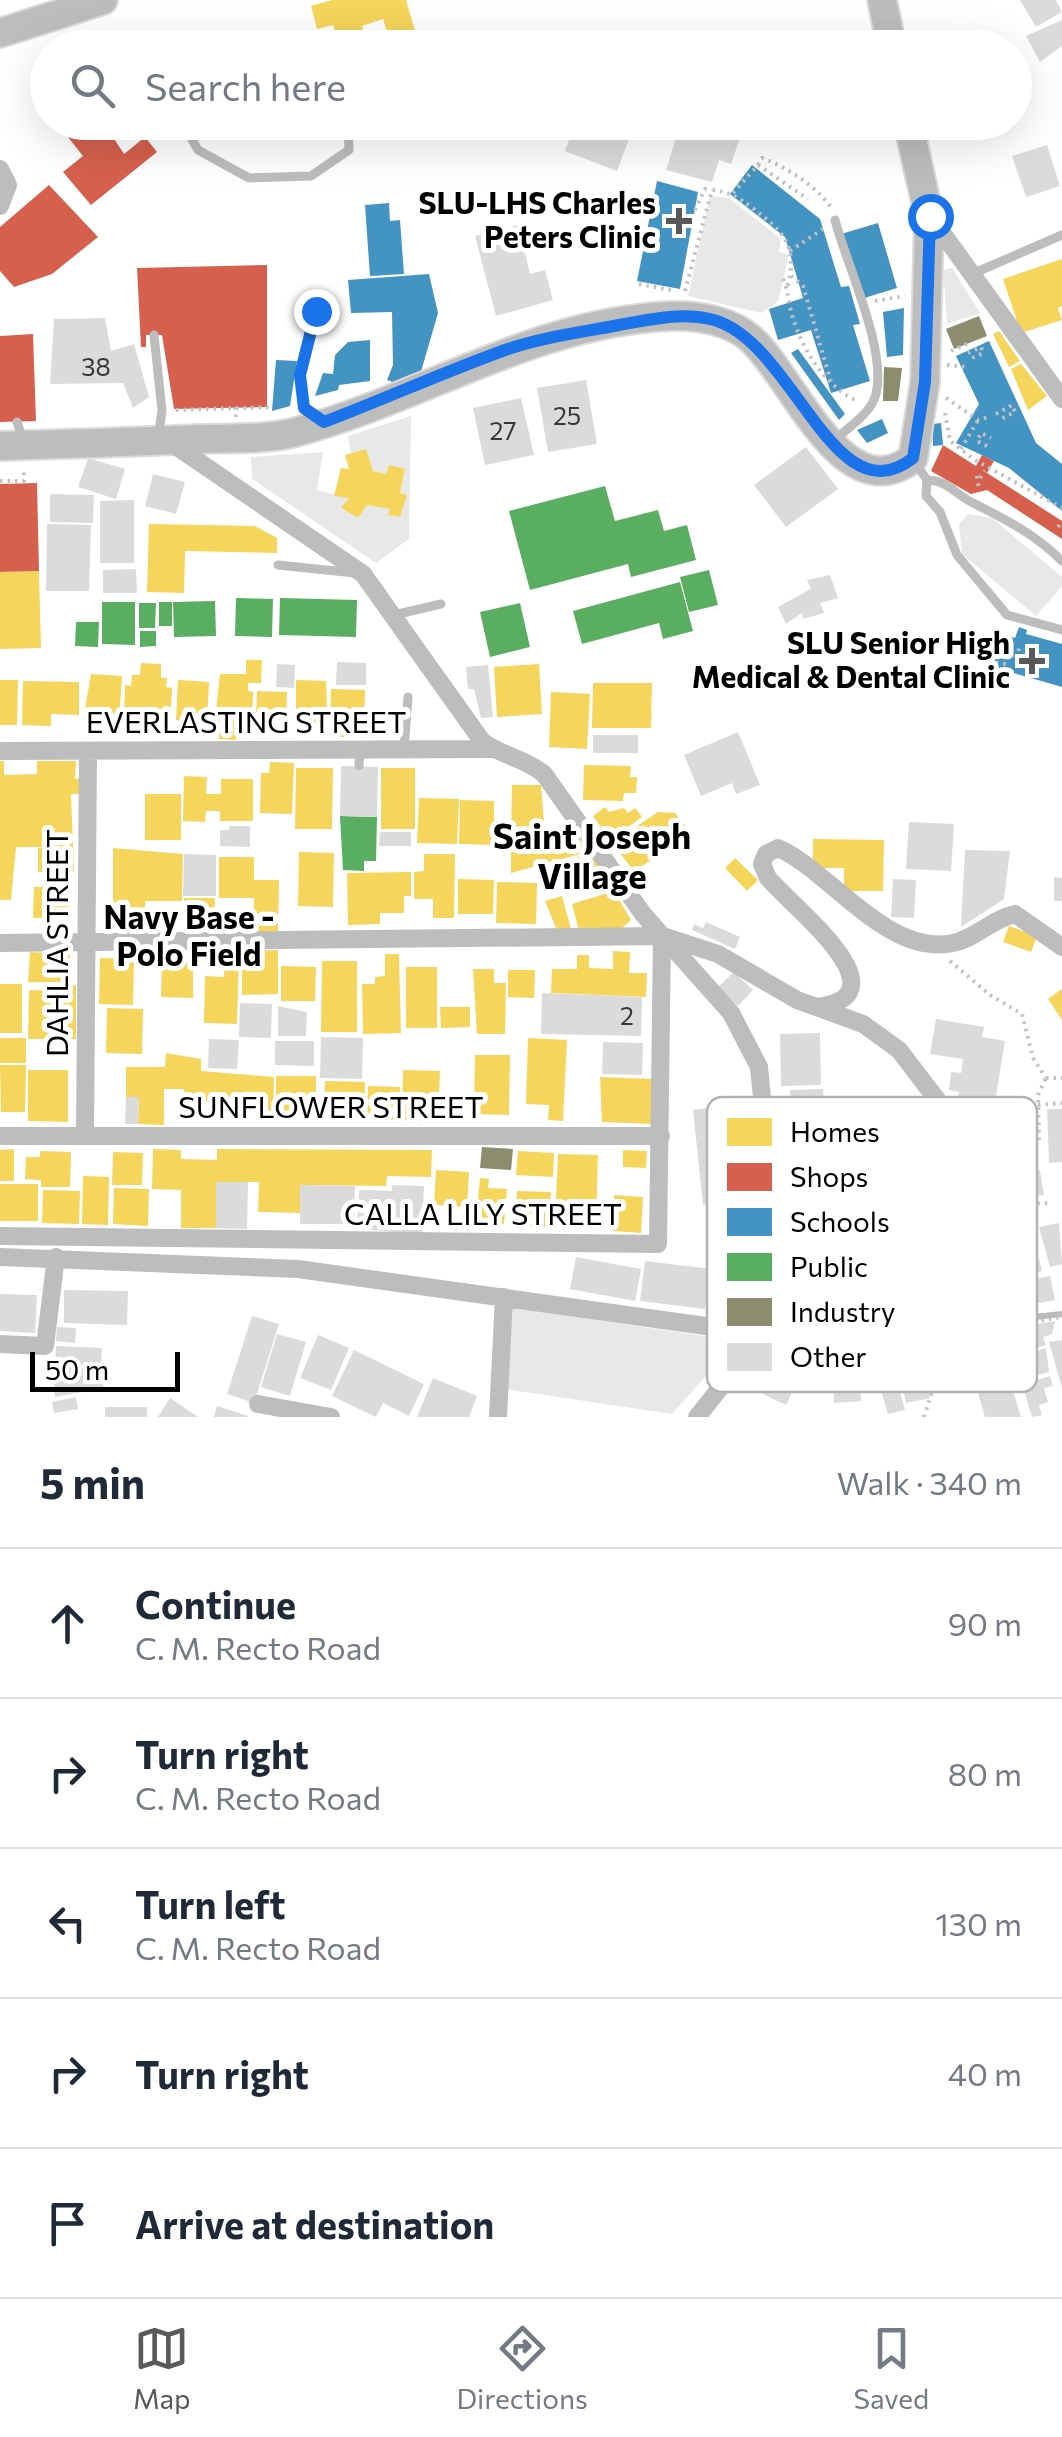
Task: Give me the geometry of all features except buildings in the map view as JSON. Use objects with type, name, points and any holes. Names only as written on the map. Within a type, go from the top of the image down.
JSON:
[{"type":"main road","points":[[0,33],[102,0]]},
{"type":"main road","points":[[882,0],[888,30]]},
{"type":"main road","points":[[16,443],[292,433],[510,348],[671,316],[711,319],[748,336],[778,367],[830,446],[861,470],[920,469],[930,216],[912,140]]},
{"type":"street","points":[[0,169],[8,184],[0,206]]},
{"type":"street","points":[[930,216],[1062,399]]},
{"type":"street","points":[[162,440],[363,574],[466,722],[492,750],[525,758],[544,774],[662,936],[731,1013],[759,1067],[762,1097]]},
{"type":"street","name":"EVERLASTING STREET","points":[[0,751],[360,758],[404,750],[492,750]]},
{"type":"street","name":"DAHLIA STREET","points":[[85,1135],[88,751]]},
{"type":"street","points":[[816,1007],[836,1005],[847,993],[851,976],[839,949],[768,878],[762,864],[766,854],[778,848],[790,853],[868,917],[930,944],[956,943],[996,918],[1016,914],[1062,947]]},
{"type":"street","points":[[0,943],[524,931],[662,936],[714,953],[816,1007],[863,1024],[899,1050],[935,1097]]},
{"type":"street","name":"CALLA LILY STREET","points":[[0,1236],[658,1244],[662,936]]},
{"type":"street","name":"SUNFLOWER STREET","points":[[0,1136],[661,1136]]},
{"type":"street","points":[[0,1257],[298,1269],[707,1326]]},
{"type":"street","points":[[0,1344],[45,1346],[56,1257]]},
{"type":"street","points":[[498,1417],[504,1297]]},
{"type":"street","points":[[697,1417],[717,1392]]},
{"type":"street","points":[[258,1404],[331,1417]]},
{"type":"lane","points":[[192,140],[198,150],[249,178],[310,176],[349,150],[349,140]]},
{"type":"lane","points":[[830,446],[868,411],[876,395],[876,358],[836,220]]},
{"type":"lane","points":[[972,274],[1062,235]]},
{"type":"lane","points":[[316,311],[300,375],[304,408],[324,422]]},
{"type":"lane","points":[[154,335],[162,440]]},
{"type":"lane","points":[[920,469],[945,481],[977,506],[1010,520],[1062,561]]},
{"type":"lane","points":[[920,469],[926,496],[940,512],[957,555],[1008,615],[1062,630]]},
{"type":"lane","points":[[278,565],[363,574]]},
{"type":"lane","points":[[394,616],[441,604]]},
{"type":"lane","points":[[404,750],[408,697]]},
{"type":"path","points":[[733,193],[762,158],[808,183],[829,204],[836,220],[790,251]]},
{"type":"path","points":[[758,165],[808,198]]},
{"type":"path","points":[[695,210],[705,189],[733,193],[783,231],[790,251],[787,290]]},
{"type":"path","points":[[639,284],[683,292],[687,288],[706,199],[712,190]]},
{"type":"path","points":[[790,276],[803,286],[833,386]]},
{"type":"path","points":[[783,279],[801,337],[833,386],[868,411]]},
{"type":"path","points":[[860,304],[913,293]]},
{"type":"path","points":[[951,352],[970,343]]},
{"type":"path","points":[[945,370],[946,364],[966,367]]},
{"type":"path","points":[[944,398],[978,420]]},
{"type":"path","points":[[996,414],[1012,406],[1015,412],[999,420]]},
{"type":"path","points":[[235,407],[236,420]]},
{"type":"path","points":[[173,410],[273,408]]},
{"type":"path","points":[[960,450],[978,420],[989,416]]},
{"type":"path","points":[[945,427],[950,442],[960,450],[1062,508]]},
{"type":"path","points":[[987,446],[977,441],[981,433],[992,438]]},
{"type":"path","points":[[0,481],[24,481],[16,443]]},
{"type":"path","points":[[978,476],[982,469]]},
{"type":"path","points":[[1000,640],[995,662],[1006,664],[1011,644]]},
{"type":"path","points":[[1016,658],[1020,646]]},
{"type":"path","points":[[930,944],[990,995],[1022,1014],[1033,1058],[1046,1078]]},
{"type":"path","points":[[1046,1078],[1062,1078]]},
{"type":"path","points":[[1039,1140],[1038,1104],[1046,1078]]},
{"type":"path","points":[[1038,1104],[1062,1103]]},
{"type":"path","points":[[1037,1204],[1052,1203]]},
{"type":"path","points":[[1037,1322],[1062,1317]]},
{"type":"path","points":[[924,1417],[933,1392]]},
{"type":"shaded area","points":[[710,196],[729,198],[781,239],[779,252],[789,255],[778,302],[761,313],[688,296]]},
{"type":"shaded area","points":[[952,268],[980,313],[947,324],[943,270]]},
{"type":"shaded area","points":[[411,416],[409,539],[376,563],[252,479],[251,457],[323,452],[317,490],[349,498],[342,509],[358,518],[367,505],[390,509],[389,515],[400,517],[406,495],[400,493],[405,470],[389,466],[386,474],[373,471],[351,454],[348,436]]},
{"type":"shaded area","points":[[968,514],[992,518],[1062,577],[1062,586],[1036,616],[962,554],[959,524]]},
{"type":"shaded area","points":[[509,1307],[707,1337],[707,1375],[672,1414],[498,1388]]},
{"type":"waterway","points":[[1037,1317],[1062,1314]]},
{"type":"place","name":"SLU-LHS Charles Peters Clinic","points":[[679,221]]},
{"type":"place","name":"SLU Senior High Medical & Dental Clinic","points":[[1032,661]]},
{"type":"district","name":"Saint Joseph Village","points":[[592,857]]},
{"type":"district","name":"Navy Base - Polo Field","points":[[189,936]]},
{"type":"route","points":[[316,311],[300,375],[304,408],[324,422],[510,348],[671,316],[711,319],[748,336],[778,367],[830,446],[861,470],[887,471],[898,469],[913,458],[922,418],[930,216]]}]
